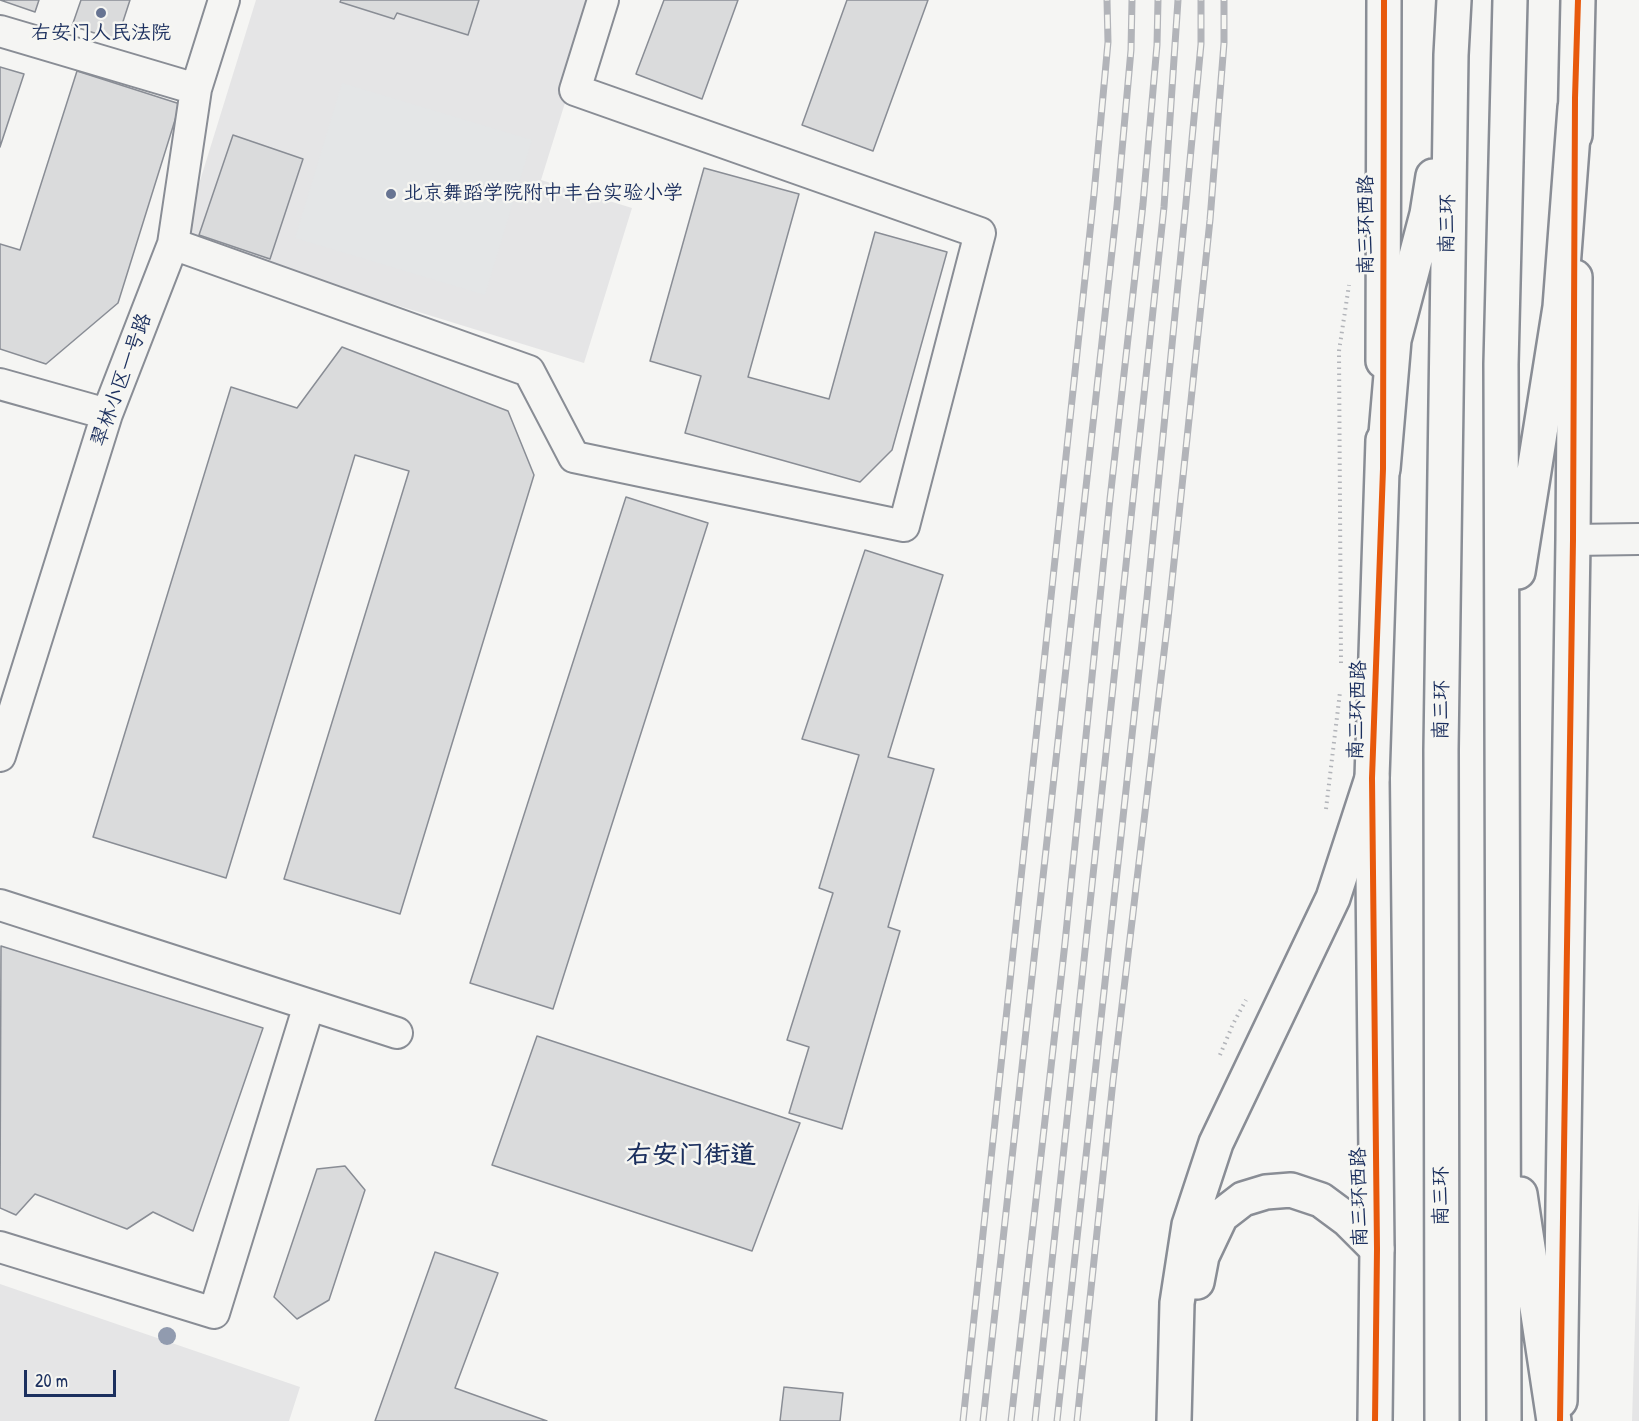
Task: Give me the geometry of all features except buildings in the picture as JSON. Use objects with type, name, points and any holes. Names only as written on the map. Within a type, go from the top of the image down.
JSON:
[{"type":"main road","name":"南三环西路","points":[[1375,1421],[1377,1249],[1372,778],[1383,469],[1383,0]]},
{"type":"main road","name":"南三环","points":[[1442,1421],[1441,749],[1451,55],[1454,0]]},
{"type":"main road","points":[[1504,1421],[1502,364],[1510,0]]},
{"type":"main road","points":[[1560,1421],[1573,540],[1575,108],[1578,0]]},
{"type":"main road","points":[[1383,469],[1394,340],[1427,214],[1451,55]]},
{"type":"main road","points":[[1502,741],[1518,569],[1560,307],[1575,108]]},
{"type":"main road","points":[[1174,1421],[1177,1303],[1189,1225],[1216,1143],[1333,898],[1372,778]]},
{"type":"main road","points":[[1503,1080],[1554,1421]]},
{"type":"main road","points":[[1189,1421],[1191,1314],[1202,1256],[1221,1216],[1243,1199],[1266,1192],[1291,1190],[1321,1200],[1348,1220],[1377,1249]]},
{"type":"street","name":"翠林小区一号路","points":[[0,756],[107,414],[173,244],[196,89],[224,0]]},
{"type":"street","points":[[173,244],[529,371],[574,457],[904,526],[980,233],[575,90],[603,0]]},
{"type":"street","points":[[0,31],[196,89]]},
{"type":"street","points":[[0,384],[107,414]]},
{"type":"street","points":[[1573,540],[1639,539]]},
{"type":"street","points":[[0,905],[397,1033]]},
{"type":"street","points":[[0,1247],[214,1313],[309,1005]]},
{"type":"path","points":[[1341,673],[1339,351],[1350,277]]},
{"type":"path","points":[[1326,816],[1341,685]]},
{"type":"path","points":[[1220,1056],[1249,994]]},
{"type":"shaded area","name":"北京舞蹈学院附中丰台实验小学","points":[[256,0],[597,0],[541,180],[632,208],[584,363],[182,239]]},
{"type":"shaded area","points":[[342,83],[532,140],[485,295],[295,238]]},
{"type":"shaded area","points":[[1639,1198],[1639,1421],[1632,1421]]},
{"type":"shaded area","points":[[0,1284],[300,1387],[289,1421],[0,1421]]},
{"type":"railway","points":[[963,1421],[1094,194],[1108,42],[1107,0]]},
{"type":"railway","points":[[983,1421],[1117,206],[1131,50],[1132,0]]},
{"type":"railway","points":[[1011,1421],[1065,943],[1110,499],[1143,204],[1157,45],[1158,0]]},
{"type":"railway","points":[[1035,1421],[1164,207],[1178,0]]},
{"type":"railway","points":[[1057,1421],[1147,598],[1201,44],[1201,0]]},
{"type":"railway","points":[[1077,1421],[1113,1081],[1168,619],[1210,220],[1224,43],[1224,0]]},
{"type":"cycle path","points":[[1375,1421],[1377,1249],[1372,778],[1383,469],[1384,0]]},
{"type":"cycle path","points":[[1560,1421],[1573,540],[1575,98],[1578,0]]},
{"type":"place","name":"右安门人民法院","points":[[101,13]]},
{"type":"place","name":"北京舞蹈学院附中丰台实验小学","points":[[391,194]]},
{"type":"district","name":"右安门街道","points":[[691,1156]]}]
